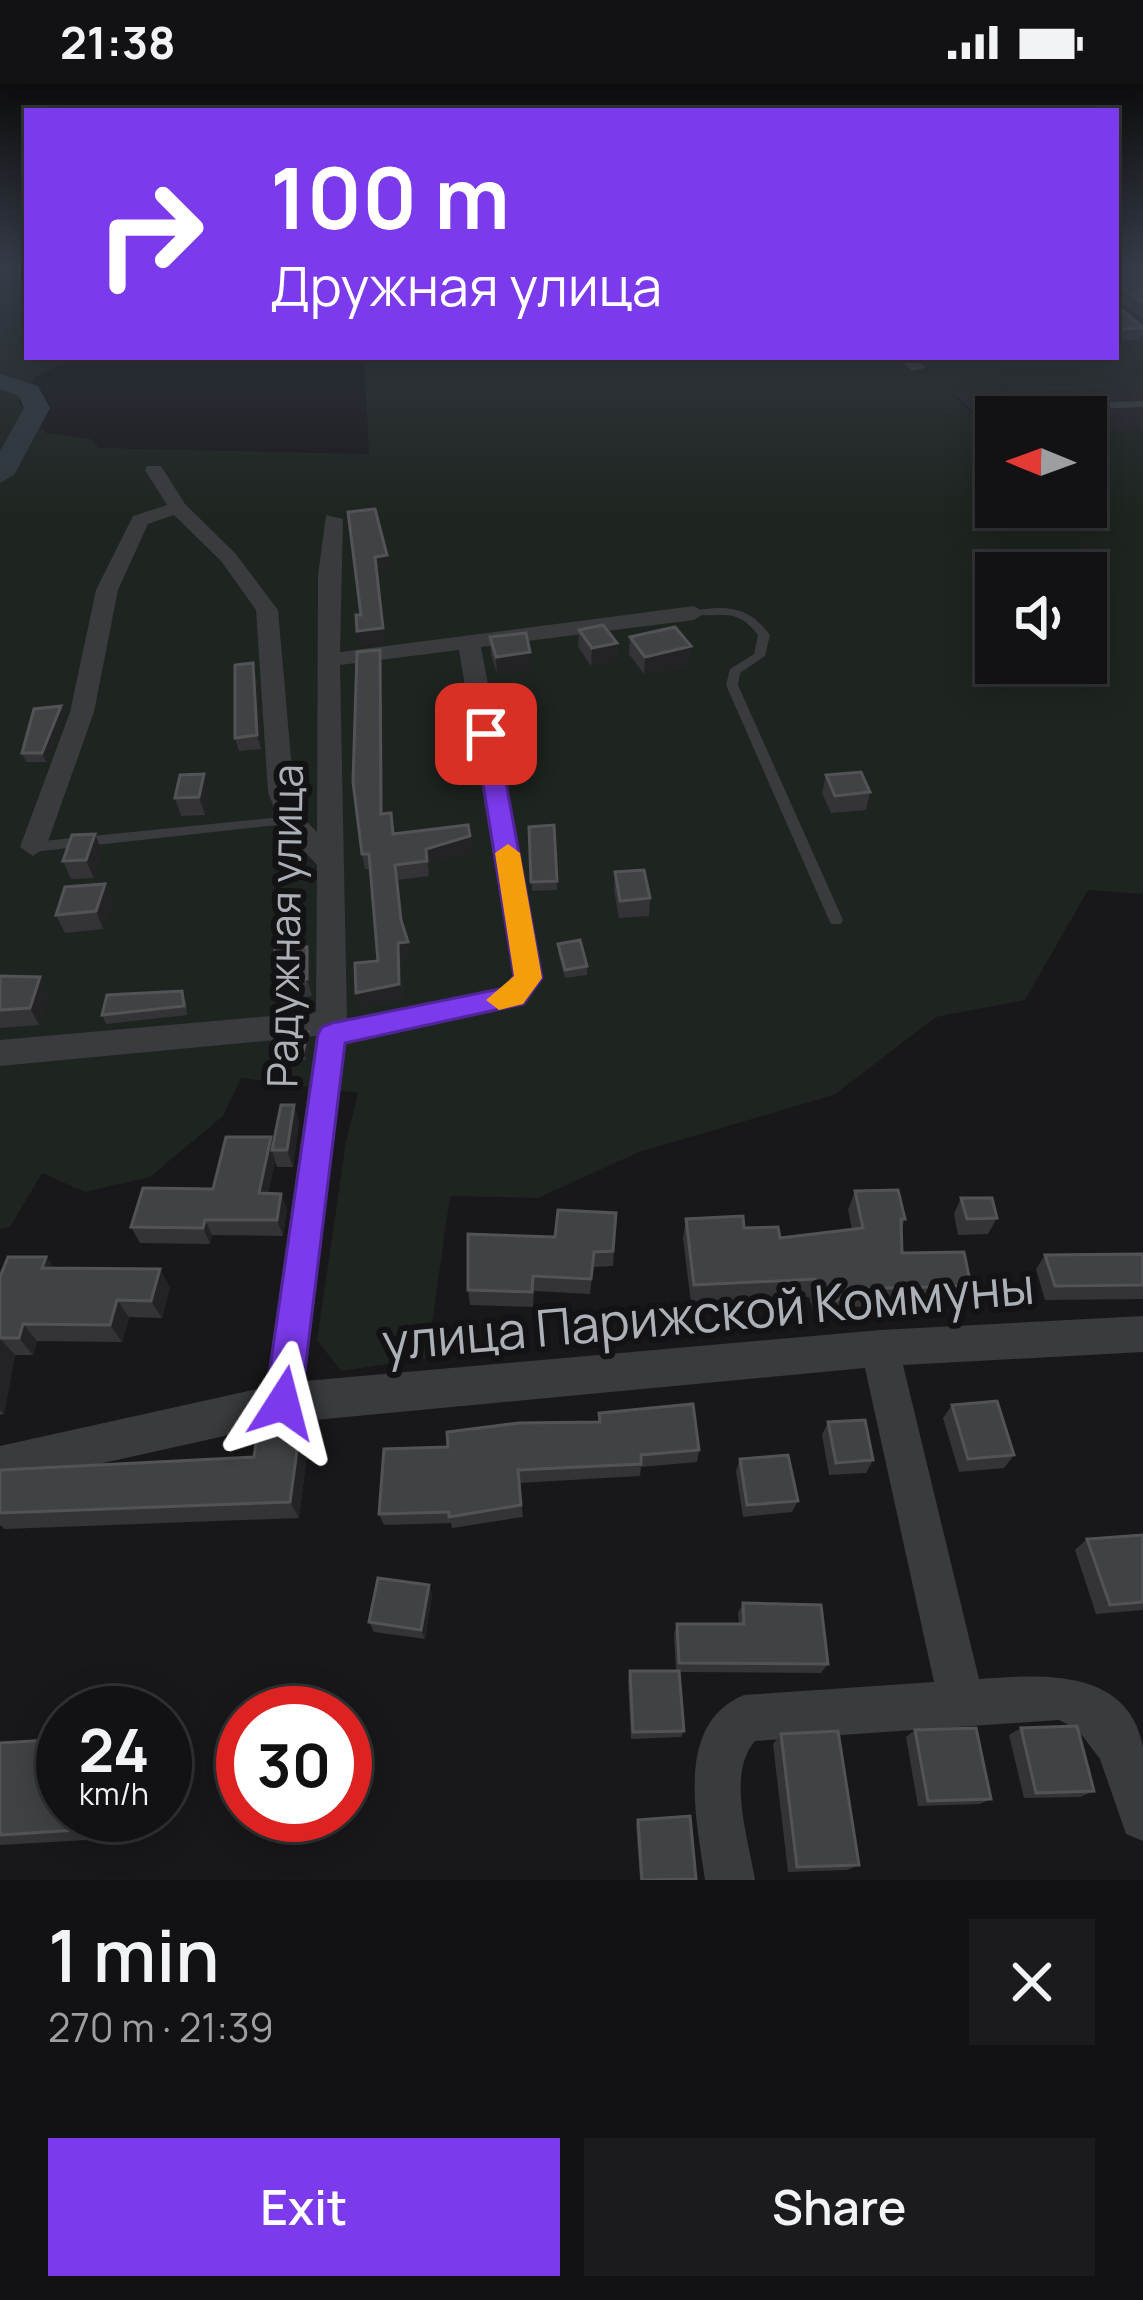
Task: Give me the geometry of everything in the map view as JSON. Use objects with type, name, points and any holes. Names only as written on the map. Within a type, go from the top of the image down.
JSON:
[{"type":"street","points":[[154,470],[178,508],[228,557],[267,610],[281,793],[290,820],[333,866]]},
{"type":"street","points":[[33,847],[82,712],[107,590],[140,520],[178,508]]},
{"type":"street","name":"Радужная улица","points":[[283,1403],[332,1029],[329,659],[333,519]]},
{"type":"street","points":[[329,659],[694,613]]},
{"type":"street","points":[[0,1053],[332,1029],[514,997],[528,978],[469,642]]},
{"type":"street","name":"улица Парижской Коммуны","points":[[0,1466],[283,1403],[880,1348],[1143,1334]]},
{"type":"street","points":[[880,1348],[962,1706]]},
{"type":"street","points":[[730,1880],[717,1762],[725,1733],[744,1718],[1059,1696],[1080,1701],[1100,1714],[1118,1739],[1143,1817]]},
{"type":"lane","points":[[1107,405],[1143,404]]},
{"type":"lane","points":[[694,613],[736,609],[752,615],[764,635],[759,656],[734,671],[732,685],[836,920]]},
{"type":"lane","points":[[33,847],[290,820]]},
{"type":"shaded area","points":[[0,351],[24,351],[24,360],[74,360],[36,376],[18,402],[46,433],[91,439],[99,448],[369,454],[364,360],[1119,360],[1119,351],[1143,351],[1143,380],[951,392],[975,415],[975,528],[1107,528],[1107,429],[1143,432],[1143,894],[1088,890],[1025,1000],[936,1017],[834,1095],[639,1152],[538,1198],[450,1196],[427,1358],[341,1371],[317,1340],[346,1142],[358,1093],[241,1078],[223,1116],[150,1177],[85,1192],[42,1173],[10,1227],[0,1229]]},
{"type":"shaded area","points":[[1143,380],[1143,432],[1107,429],[1107,396],[975,396],[975,413],[950,391]]},
{"type":"building","points":[[375,509],[387,555],[375,557],[383,628],[357,631],[356,615],[361,615],[348,512]]},
{"type":"building","points":[[603,625],[617,643],[592,648],[579,630]]},
{"type":"building","points":[[675,627],[691,646],[645,657],[630,637]]},
{"type":"building","points":[[526,633],[530,652],[496,657],[490,637]]},
{"type":"building","points":[[380,650],[381,814],[391,813],[393,834],[468,825],[470,836],[426,849],[427,861],[395,865],[408,942],[398,943],[399,984],[356,993],[355,963],[378,961],[369,854],[362,854],[353,782],[357,652]]},
{"type":"building","points":[[253,663],[257,735],[235,738],[235,665]]},
{"type":"building","points":[[61,706],[42,753],[22,753],[34,709]]},
{"type":"building","points":[[861,772],[870,792],[835,796],[826,775]]},
{"type":"building","points":[[204,774],[199,797],[175,798],[180,775]]},
{"type":"building","points":[[554,825],[557,881],[531,882],[529,827]]},
{"type":"building","points":[[95,834],[86,860],[63,861],[72,835]]},
{"type":"building","points":[[644,870],[650,898],[620,901],[615,872]]},
{"type":"building","points":[[105,884],[96,911],[56,915],[65,887]]},
{"type":"building","points":[[580,940],[587,966],[565,970],[558,944]]},
{"type":"building","points":[[307,947],[307,979],[274,983],[275,950]]},
{"type":"building","points":[[0,976],[40,977],[30,1008],[0,1010]]},
{"type":"building","points":[[182,991],[184,1006],[102,1015],[107,995]]},
{"type":"building","points":[[308,1032],[303,1052],[272,1051],[276,1035]]},
{"type":"building","points":[[281,1105],[294,1105],[287,1150],[272,1150]]},
{"type":"building","points":[[226,1137],[271,1137],[259,1193],[281,1194],[277,1220],[205,1220],[203,1228],[131,1227],[143,1188],[213,1189]]},
{"type":"building","points":[[898,1190],[905,1219],[901,1219],[902,1253],[964,1252],[971,1286],[848,1289],[851,1298],[822,1302],[815,1279],[694,1285],[686,1219],[743,1216],[744,1228],[778,1227],[780,1238],[863,1228],[855,1191]]},
{"type":"building","points":[[961,1198],[992,1198],[997,1218],[967,1219]]},
{"type":"building","points":[[558,1210],[616,1213],[613,1251],[594,1252],[591,1279],[533,1276],[532,1292],[468,1290],[468,1234],[555,1237]]},
{"type":"building","points":[[1143,1254],[1143,1285],[1055,1286],[1045,1255]]},
{"type":"building","points":[[8,1257],[46,1257],[42,1268],[160,1269],[151,1301],[117,1300],[110,1325],[23,1324],[19,1338],[0,1338],[0,1277]]},
{"type":"building","points":[[997,1401],[1014,1455],[968,1459],[952,1405]]},
{"type":"building","points":[[693,1404],[699,1450],[641,1455],[641,1464],[518,1470],[521,1505],[449,1517],[449,1512],[379,1514],[384,1449],[448,1447],[447,1432],[519,1423],[600,1422],[599,1413]]},
{"type":"building","points":[[865,1420],[873,1460],[836,1463],[828,1422]]},
{"type":"building","points":[[300,1428],[290,1502],[0,1513],[0,1470],[254,1457],[258,1429]]},
{"type":"building","points":[[788,1455],[798,1501],[747,1505],[740,1459]]},
{"type":"building","points":[[1143,1535],[1143,1602],[1110,1605],[1087,1539]]},
{"type":"building","points":[[378,1578],[429,1585],[421,1630],[369,1622]]},
{"type":"building","points":[[743,1603],[821,1605],[828,1664],[679,1663],[677,1624],[744,1624]]},
{"type":"building","points":[[630,1671],[679,1671],[684,1731],[633,1732]]},
{"type":"building","points":[[1077,1726],[1094,1791],[1036,1793],[1021,1728]]},
{"type":"building","points":[[976,1728],[991,1799],[928,1801],[915,1730]]},
{"type":"building","points":[[838,1731],[859,1865],[797,1867],[781,1734]]},
{"type":"building","points":[[36,1741],[36,1833],[0,1835],[0,1743]]},
{"type":"building","points":[[690,1816],[696,1879],[642,1880],[638,1820]]},
{"type":"waterway","points":[[0,381],[29,391],[37,408],[0,475]]},
{"type":"slow traffic","points":[[499,1000],[514,997],[528,978],[508,853]]},
{"type":"route","points":[[283,1403],[332,1034],[514,997],[528,978],[486,734]]}]
